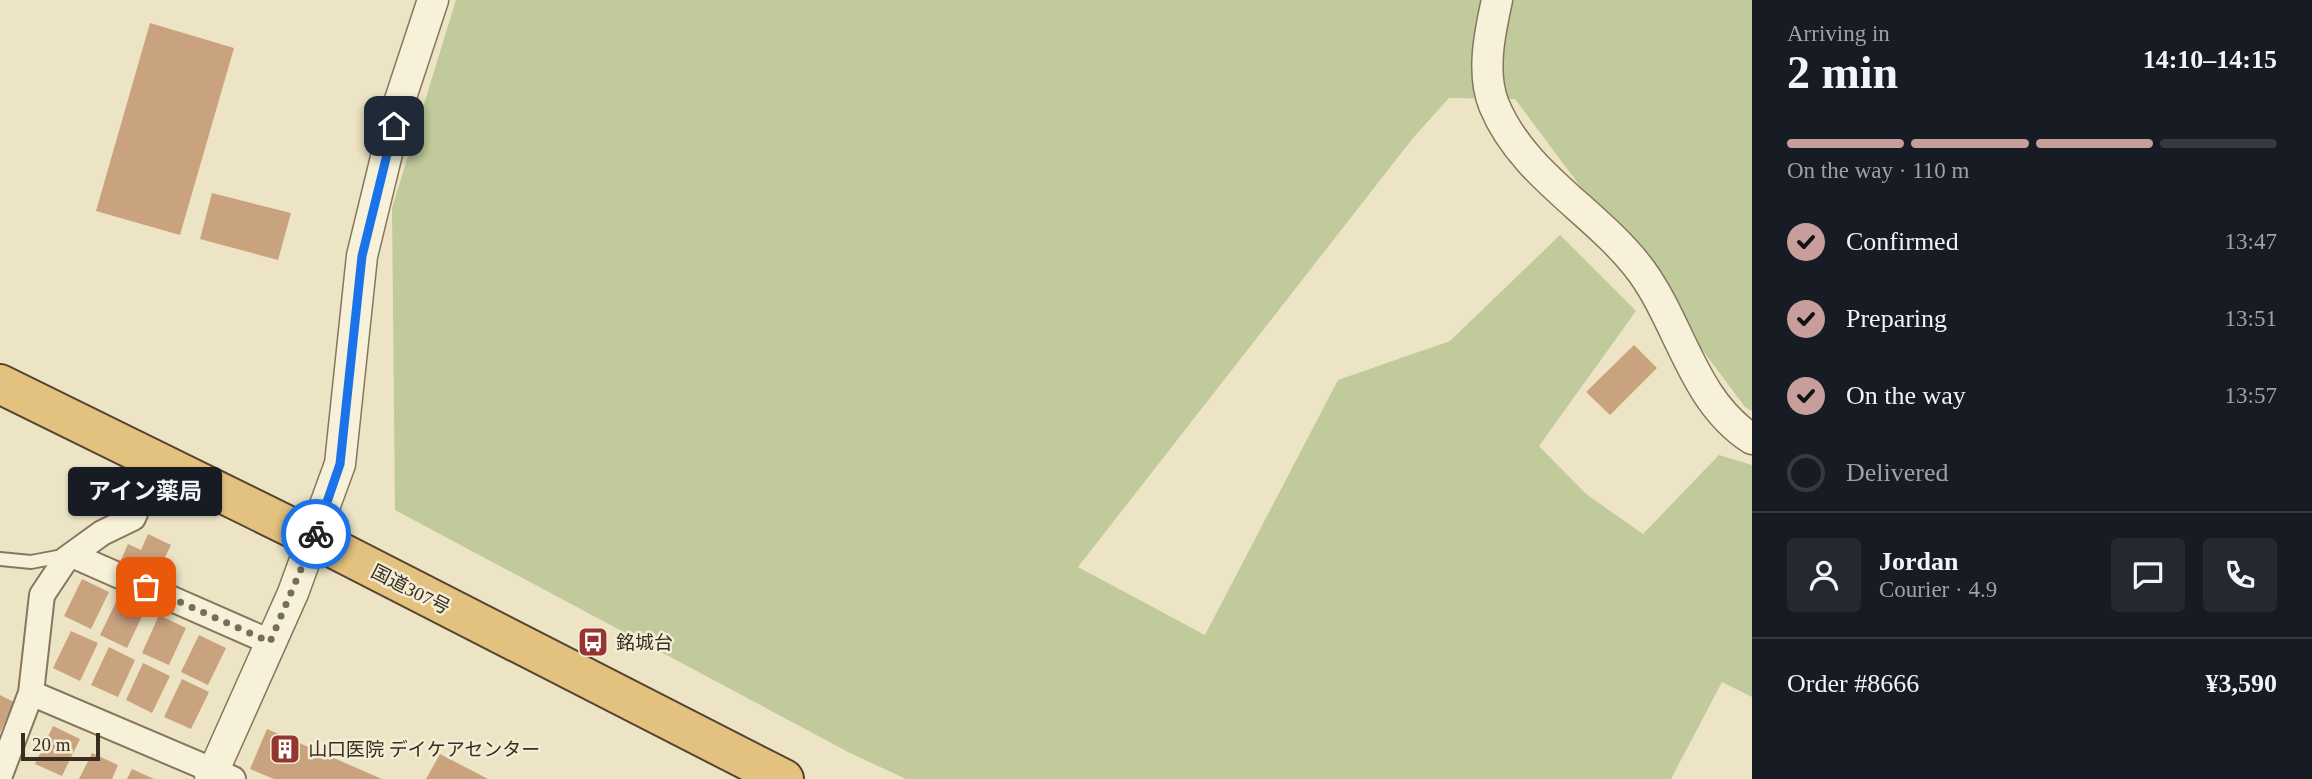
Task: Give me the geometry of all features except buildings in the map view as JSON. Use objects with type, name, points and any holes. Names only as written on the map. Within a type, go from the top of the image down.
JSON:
[{"type":"highway","name":"国道307号","points":[[0,384],[314,539],[783,779]]},
{"type":"street","points":[[31,693],[219,776],[270,642],[314,539],[340,464],[362,256],[400,100],[433,0]]},
{"type":"street","points":[[1497,0],[1490,35],[1488,72],[1493,103],[1509,134],[1535,166],[1636,265],[1662,304],[1713,402],[1735,428],[1752,439]]},
{"type":"street","points":[[0,775],[31,693],[42,595],[72,555],[102,533],[133,518],[157,462]]},
{"type":"street","points":[[72,555],[270,642]]},
{"type":"lane","points":[[0,559],[31,562],[72,555]]},
{"type":"green space","points":[[456,0],[1752,0],[1752,411],[1745,407],[1515,99],[1449,98],[1413,138],[1078,567],[1205,635],[1338,380],[1450,341],[1560,235],[1636,311],[1539,446],[1586,494],[1643,534],[1719,455],[1752,465],[1752,697],[1722,682],[1671,779],[906,779],[850,753],[395,510],[392,208]]},
{"type":"way so far","points":[[146,587],[270,642],[316,534]]},
{"type":"place","name":"アイン薬局","points":[[146,587]]},
{"type":"place","name":"銘城台","points":[[593,642]]},
{"type":"place","name":"山口医院 デイケアセンター","points":[[285,749]]},
{"type":"route","points":[[316,534],[340,464],[362,256],[394,126]]}]
